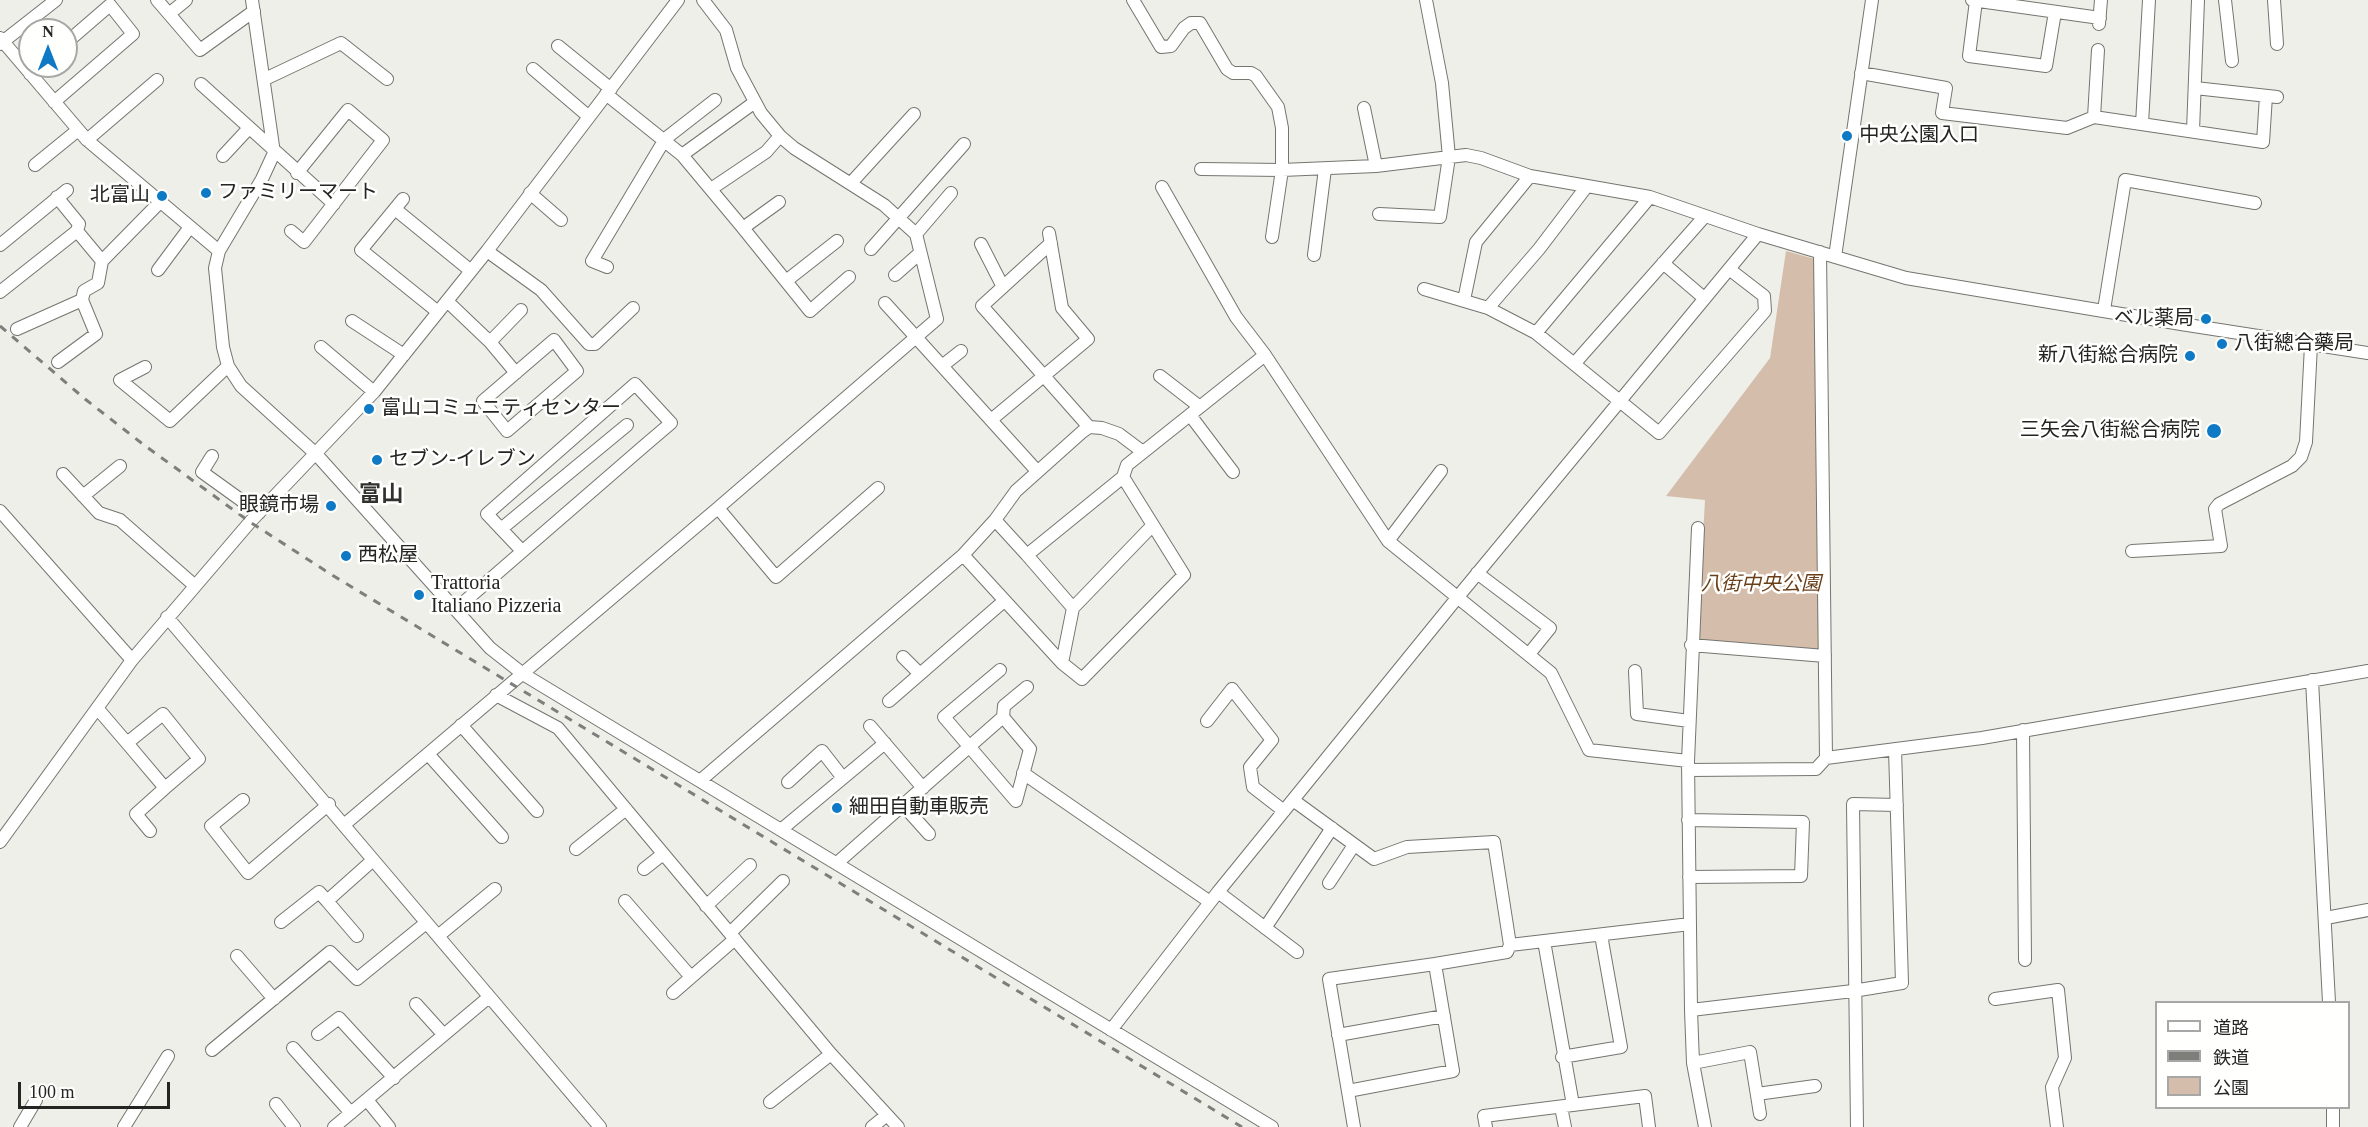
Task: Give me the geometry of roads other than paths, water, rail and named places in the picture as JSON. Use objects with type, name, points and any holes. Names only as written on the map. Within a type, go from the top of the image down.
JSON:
[{"type":"street","points":[[18,56],[1,42],[56,0]]},
{"type":"street","points":[[157,0],[200,50],[253,5]]},
{"type":"street","points":[[169,14],[186,0]]},
{"type":"street","points":[[0,842],[132,660],[194,585],[259,513],[374,392],[487,251],[678,0]]},
{"type":"street","points":[[345,824],[918,338],[937,319],[916,234],[884,205],[794,148],[780,136],[755,102],[737,68],[726,30],[703,0]]},
{"type":"street","points":[[1133,0],[1161,47],[1172,46],[1184,28],[1200,23],[1227,69],[1233,73],[1251,73],[1256,76],[1278,107],[1282,128],[1282,170],[1272,237]]},
{"type":"street","points":[[1379,214],[1440,217],[1449,157],[1442,83],[1426,0]]},
{"type":"street","points":[[1835,257],[1872,0]]},
{"type":"street","points":[[2055,12],[2046,66],[1969,56],[1974,0],[2055,12],[2100,21],[2101,0]]},
{"type":"street","points":[[2142,124],[2150,0]]},
{"type":"street","points":[[2193,132],[2198,0]]},
{"type":"street","points":[[2225,0],[2232,61]]},
{"type":"street","points":[[2274,0],[2277,44]]},
{"type":"street","points":[[54,102],[133,34],[110,5],[78,33]]},
{"type":"street","points":[[253,5],[274,153],[262,179],[219,251],[215,268],[223,347],[228,366],[241,386],[316,454],[457,608],[490,648],[523,674],[1272,1127]]},
{"type":"street","points":[[265,79],[341,43],[387,79]]},
{"type":"street","points":[[558,46],[682,155],[810,310],[849,277]]},
{"type":"street","points":[[2094,117],[2098,50]]},
{"type":"street","points":[[533,69],[588,116]]},
{"type":"street","points":[[1861,74],[1946,88],[1942,113],[2067,128],[2094,117],[2263,142],[2272,97],[2195,88]]},
{"type":"street","points":[[40,78],[54,102],[87,140],[219,251]]},
{"type":"street","points":[[87,140],[157,80]]},
{"type":"street","points":[[201,84],[274,153],[334,204]]},
{"type":"street","points":[[607,267],[592,261],[665,139],[715,99]]},
{"type":"street","points":[[682,155],[755,102]]},
{"type":"street","points":[[1364,108],[1377,166]]},
{"type":"street","points":[[291,231],[304,242],[384,140],[348,110],[297,172]]},
{"type":"street","points":[[851,183],[914,114]]},
{"type":"street","points":[[223,156],[249,128]]},
{"type":"street","points":[[35,165],[78,130]]},
{"type":"street","points":[[711,189],[766,152],[780,136]]},
{"type":"street","points":[[871,249],[964,144]]},
{"type":"street","points":[[1201,169],[1325,169],[1377,166],[1466,155],[1481,158],[1530,176],[1650,197],[1758,234],[1906,278],[2312,345],[2368,352]]},
{"type":"street","points":[[1314,255],[1325,169]]},
{"type":"street","points":[[1464,300],[1476,242],[1530,176]]},
{"type":"street","points":[[2104,310],[2125,180],[2255,203]]},
{"type":"street","points":[[1162,186],[1236,317],[1265,355],[1388,541],[1551,673],[1589,750],[1688,766],[1816,769],[1826,758],[2023,730],[2368,671]]},
{"type":"street","points":[[1488,308],[1539,249],[1587,186]]},
{"type":"street","points":[[530,193],[561,220]]},
{"type":"street","points":[[916,234],[951,193]]},
{"type":"street","points":[[0,245],[62,194],[79,224],[77,231],[0,292]]},
{"type":"street","points":[[1536,333],[1650,197]]},
{"type":"street","points":[[403,199],[361,250],[438,312]]},
{"type":"street","points":[[57,362],[96,334],[82,300],[84,291],[98,283],[102,261],[160,202]]},
{"type":"street","points":[[743,228],[778,202]]},
{"type":"street","points":[[395,209],[471,271]]},
{"type":"street","points":[[1574,364],[1705,216]]},
{"type":"street","points":[[158,270],[190,227]]},
{"type":"street","points":[[77,231],[102,261]]},
{"type":"street","points":[[1112,1030],[1214,897],[1477,573],[1758,234]]},
{"type":"street","points":[[992,420],[1045,377],[1088,339],[1062,308],[1050,238],[982,306],[1045,377],[1089,428]]},
{"type":"street","points":[[786,281],[837,241]]},
{"type":"street","points":[[981,244],[1003,287]]},
{"type":"street","points":[[487,251],[541,291],[590,344],[595,344],[633,308]]},
{"type":"street","points":[[1820,252],[1826,758]]},
{"type":"street","points":[[895,275],[920,253]]},
{"type":"street","points":[[1663,262],[1704,298]]},
{"type":"street","points":[[1424,289],[1488,308],[1536,333],[1659,433],[1765,311],[1764,296],[1729,269]]},
{"type":"street","points":[[17,329],[82,300]]},
{"type":"street","points":[[447,301],[490,342],[516,373]]},
{"type":"street","points":[[885,303],[1037,471]]},
{"type":"street","points":[[490,342],[520,310]]},
{"type":"street","points":[[352,321],[404,355]]},
{"type":"street","points":[[554,340],[577,371],[507,431],[483,401],[516,373],[554,340]]},
{"type":"street","points":[[2132,551],[2221,546],[2215,509],[2219,504],[2292,466],[2301,457],[2306,442],[2312,345]]},
{"type":"street","points":[[321,347],[374,392]]},
{"type":"street","points":[[942,366],[961,351]]},
{"type":"street","points":[[1028,555],[1123,477],[1127,465],[1265,355]]},
{"type":"street","points":[[145,367],[120,380],[170,421],[228,366]]},
{"type":"street","points":[[1160,376],[1195,411],[1233,472]]},
{"type":"street","points":[[457,608],[522,552],[671,423],[635,384],[487,514],[522,552]]},
{"type":"street","points":[[501,529],[627,425]]},
{"type":"street","points":[[701,780],[963,555],[995,520],[1017,491],[1037,471],[1089,428],[1102,428],[1119,434],[1143,452]]},
{"type":"street","points":[[212,456],[202,472],[259,513]]},
{"type":"street","points":[[83,496],[120,466]]},
{"type":"street","points":[[1388,541],[1441,471]]},
{"type":"street","points":[[63,474],[99,513],[120,520],[194,585]]},
{"type":"street","points":[[963,555],[1062,663],[1082,679],[1184,575],[1123,477]]},
{"type":"street","points":[[718,508],[776,577],[878,488]]},
{"type":"street","points":[[0,512],[132,660]]},
{"type":"street","points":[[995,520],[1073,608]]},
{"type":"street","points":[[1062,663],[1073,608],[1152,526]]},
{"type":"street","points":[[1698,528],[1691,645],[1688,820],[1693,1063],[1705,1127]]},
{"type":"street","points":[[1477,573],[1550,628],[1529,654]]},
{"type":"street","points":[[889,701],[1004,601]]},
{"type":"street","points":[[167,617],[600,1127]]},
{"type":"street","points":[[1691,645],[1825,656]]},
{"type":"street","points":[[903,657],[920,675]]},
{"type":"street","points":[[1000,670],[944,717],[1016,801],[1030,749],[1003,717]]},
{"type":"street","points":[[1635,671],[1637,714],[1689,721]]},
{"type":"street","points":[[2312,680],[2329,1001]]},
{"type":"street","points":[[837,863],[1003,717],[1004,706],[1027,687]]},
{"type":"street","points":[[1207,722],[1232,689],[1272,740],[1250,767],[1253,787],[1284,811]]},
{"type":"street","points":[[496,695],[558,728],[831,1054],[898,1127]]},
{"type":"street","points":[[97,708],[165,788]]},
{"type":"street","points":[[127,743],[163,714],[199,759],[136,814],[150,831]]},
{"type":"street","points":[[461,726],[537,811]]},
{"type":"street","points":[[870,726],[923,788]]},
{"type":"street","points":[[2023,730],[2025,960]]},
{"type":"street","points":[[782,830],[885,743]]},
{"type":"street","points":[[1691,1010],[1902,983],[1895,749]]},
{"type":"street","points":[[788,782],[822,751],[843,778]]},
{"type":"street","points":[[428,754],[502,837]]},
{"type":"street","points":[[1023,773],[1265,928],[1297,952]]},
{"type":"street","points":[[243,800],[211,826],[248,873],[328,804]]},
{"type":"street","points":[[1293,800],[1374,859],[1407,847],[1494,842],[1510,945],[1508,952],[1329,979],[1354,1127]]},
{"type":"street","points":[[1857,1127],[1853,991],[1853,804],[1897,805]]},
{"type":"street","points":[[903,805],[929,834]]},
{"type":"street","points":[[576,849],[626,809]]},
{"type":"street","points":[[1688,820],[1803,822],[1801,876],[1689,877]]},
{"type":"street","points":[[1265,928],[1332,828]]},
{"type":"street","points":[[1329,883],[1354,845]]},
{"type":"street","points":[[644,869],[663,854]]},
{"type":"street","points":[[327,901],[373,860]]},
{"type":"street","points":[[706,906],[750,865]]},
{"type":"street","points":[[673,993],[692,977],[783,881]]},
{"type":"street","points":[[438,936],[495,889]]},
{"type":"street","points":[[281,922],[319,892],[357,936]]},
{"type":"street","points":[[625,901],[692,977]]},
{"type":"street","points":[[2326,918],[2368,910]]},
{"type":"street","points":[[212,1050],[330,952],[357,979],[426,923]]},
{"type":"street","points":[[1510,945],[1690,924]]},
{"type":"street","points":[[1562,1057],[1622,1047],[1601,935]]},
{"type":"street","points":[[1544,941],[1562,1057],[1567,1106],[1565,1127]]},
{"type":"street","points":[[237,956],[274,999]]},
{"type":"street","points":[[1348,1091],[1453,1071],[1435,964]]},
{"type":"street","points":[[1995,999],[2058,990],[2065,1058],[2052,1087],[2057,1127]]},
{"type":"street","points":[[334,1127],[394,1078],[442,1034],[489,997]]},
{"type":"street","points":[[416,1004],[442,1034]]},
{"type":"street","points":[[1338,1035],[1443,1016]]},
{"type":"street","points":[[318,1034],[339,1018],[394,1078]]},
{"type":"street","points":[[293,1048],[351,1113]]},
{"type":"street","points":[[1693,1063],[1750,1052],[1760,1114]]},
{"type":"street","points":[[770,1102],[831,1054]]},
{"type":"street","points":[[124,1127],[168,1056]]},
{"type":"street","points":[[1756,1094],[1815,1086]]},
{"type":"street","points":[[1486,1127],[1484,1116],[1645,1096],[1649,1127]]},
{"type":"street","points":[[20,1127],[36,1100]]},
{"type":"street","points":[[367,1100],[389,1127]]},
{"type":"street","points":[[276,1104],[290,1126]]},
{"type":"street","points":[[2332,1109],[2333,1127]]},
{"type":"street","points":[[872,1127],[887,1115]]},
{"type":"railway","points":[[0,326],[85,399],[144,445],[250,522],[332,575],[1242,1127]]},
{"type":"place","name":"中央公園入口","points":[[1847,136]]},
{"type":"place","name":"ファミリーマート","points":[[206,193]]},
{"type":"place","name":"北富山","points":[[162,196]]},
{"type":"place","name":"ベル薬局","points":[[2206,319]]},
{"type":"place","name":"八街總合藥局","points":[[2222,344]]},
{"type":"place","name":"新八街総合病院","points":[[2190,356]]},
{"type":"place","name":"富山コミュニティセンター","points":[[369,409]]},
{"type":"place","name":"三矢会八街総合病院","points":[[2214,431]]},
{"type":"place","name":"セブン-イレブン","points":[[377,460]]},
{"type":"place","name":"眼鏡市場","points":[[331,506]]},
{"type":"place","name":"西松屋","points":[[346,556]]},
{"type":"place","name":"Trattoria Italiano Pizzeria","points":[[419,595]]},
{"type":"place","name":"細田自動車販売","points":[[837,808]]},
{"type":"district","name":"富山","points":[[381,495]]},
{"type":"park label","name":"八街中央公園","points":[[1761,585]]}]
